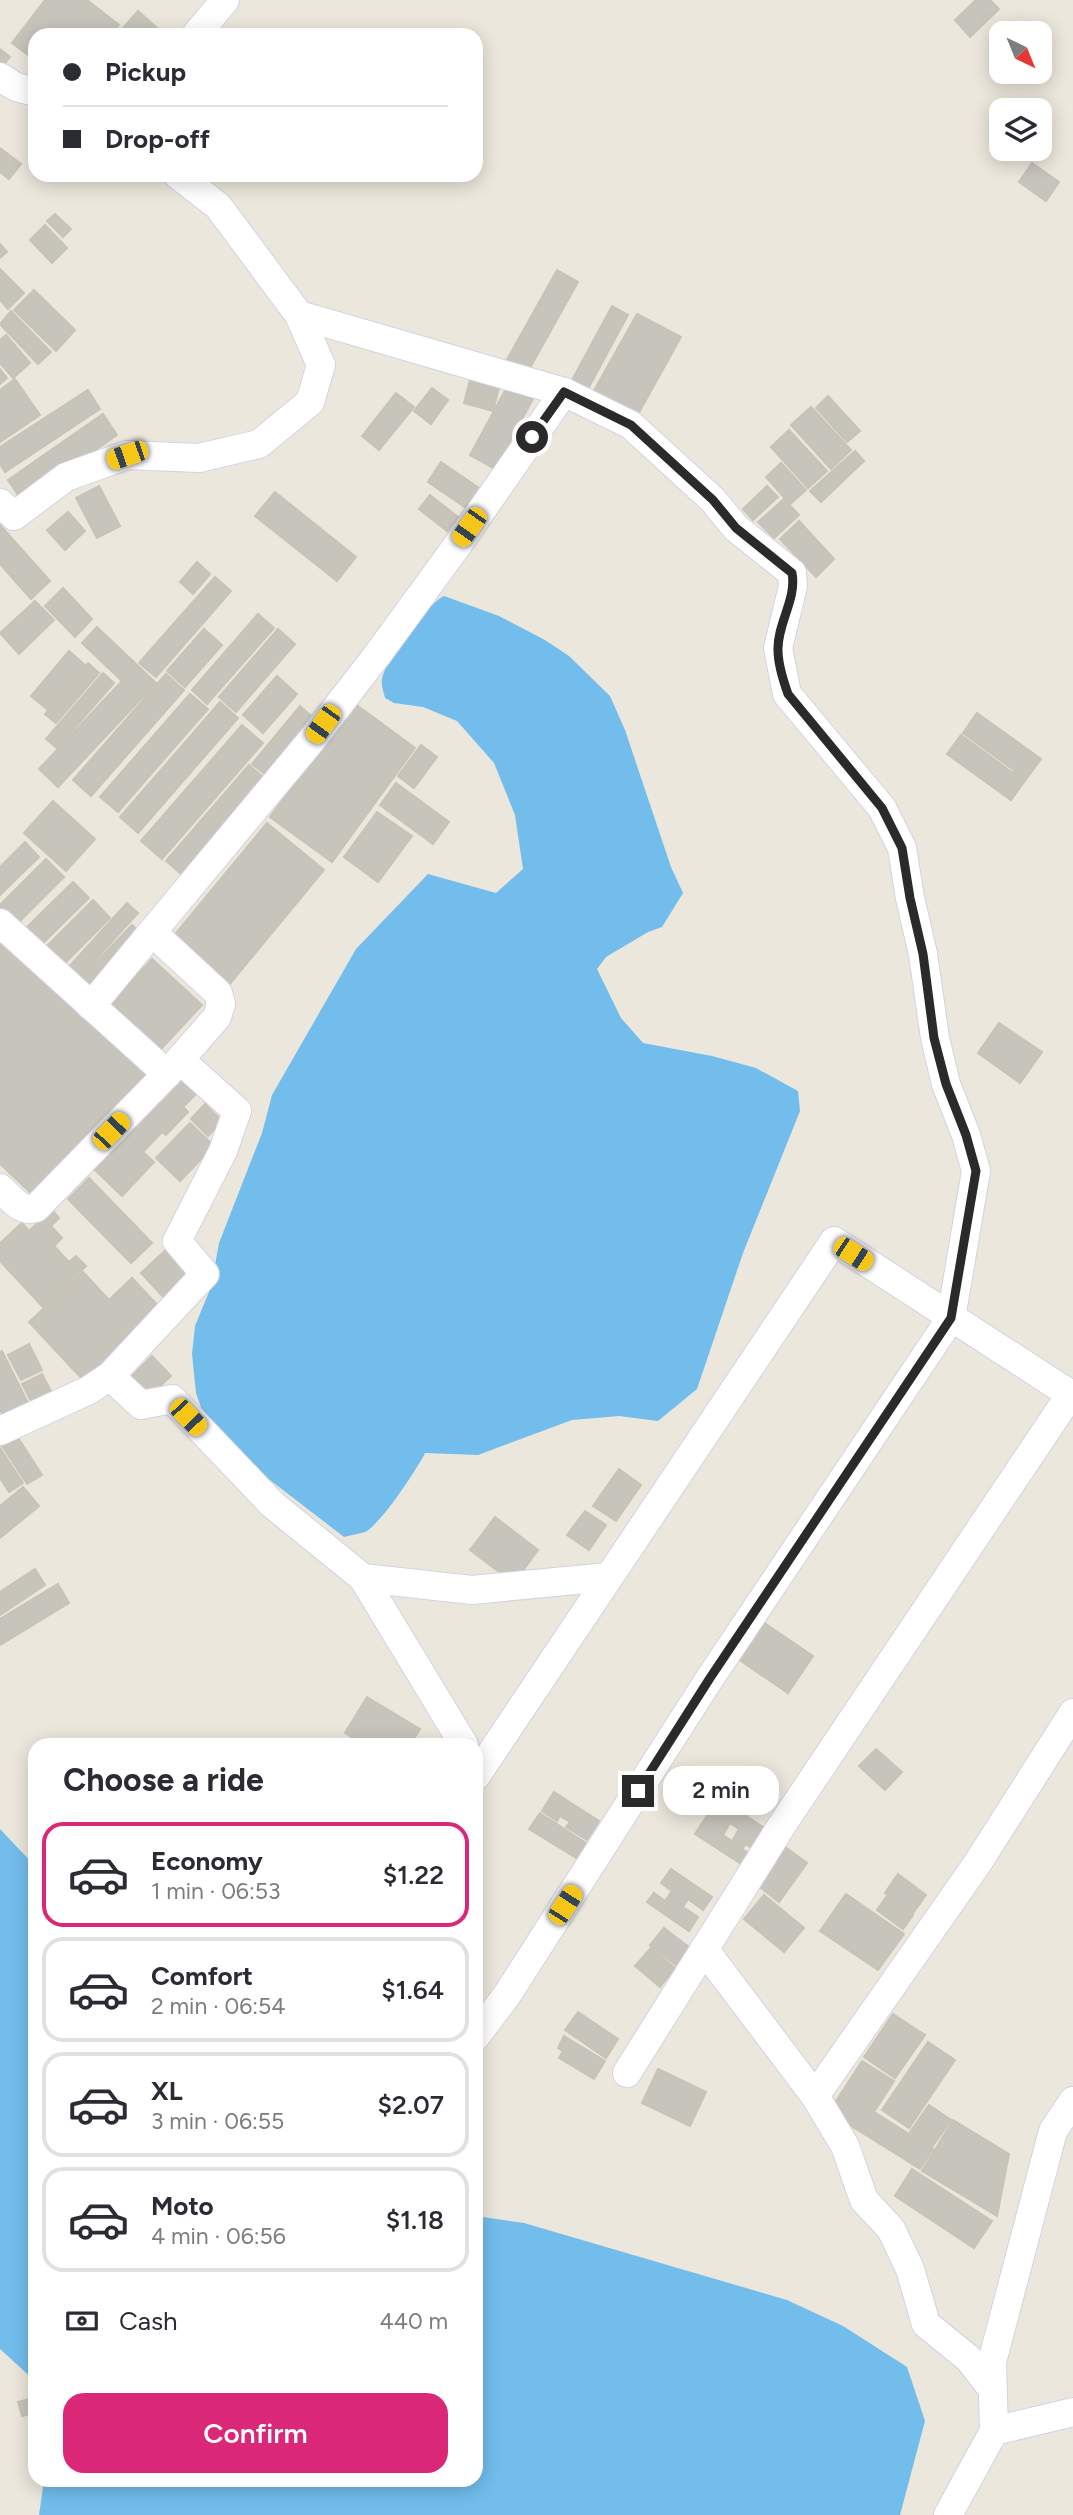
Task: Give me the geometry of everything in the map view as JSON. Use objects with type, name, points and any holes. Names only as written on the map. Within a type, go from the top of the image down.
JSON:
[{"type":"street","points":[[202,28],[225,0]]},
{"type":"street","points":[[0,77],[16,87],[28,90]]},
{"type":"street","points":[[0,503],[14,516],[65,477],[127,455],[199,458],[259,444],[310,402],[321,365],[299,315],[218,206],[187,182]]},
{"type":"street","points":[[299,315],[564,392],[631,425],[713,500],[736,528],[792,573],[793,586],[778,648],[781,672],[788,694],[882,808],[902,848],[923,954],[934,1038],[946,1084],[966,1135],[976,1171],[951,1318],[718,1667],[507,1995],[483,2027]]},
{"type":"street","points":[[91,1006],[310,742],[378,654],[564,392]]},
{"type":"street","points":[[0,923],[91,1006],[237,1111],[223,1151],[177,1241],[205,1275],[110,1376],[89,1390],[0,1431]]},
{"type":"street","points":[[0,1188],[23,1209],[36,1208],[173,1067],[217,1017],[221,1004],[218,993],[152,932]]},
{"type":"street","points":[[483,1761],[834,1241],[1072,1395],[782,1825],[627,2073]]},
{"type":"street","points":[[110,1376],[141,1405],[172,1399],[272,1504],[363,1578],[460,1738]]},
{"type":"street","points":[[363,1578],[472,1590],[608,1577]]},
{"type":"street","points":[[815,2096],[977,1864],[1073,1713]]},
{"type":"street","points":[[704,1949],[815,2096],[845,2146],[864,2200],[891,2229],[910,2269],[926,2324],[969,2359],[993,2390]]},
{"type":"street","points":[[948,2515],[994,2431],[992,2362],[1053,2131],[1073,2101]]},
{"type":"street","points":[[994,2431],[1073,2412]]},
{"type":"water","points":[[444,596],[499,616],[569,656],[610,696],[625,730],[671,867],[683,893],[662,927],[648,932],[606,957],[597,969],[621,1018],[643,1043],[712,1056],[756,1068],[798,1091],[800,1111],[743,1253],[697,1389],[658,1421],[619,1416],[572,1420],[478,1455],[425,1453],[380,1519],[365,1532],[344,1537],[244,1460],[206,1422],[196,1393],[192,1354],[195,1326],[211,1287],[219,1243],[262,1133],[272,1095],[356,949],[428,874],[496,893],[523,869],[515,815],[494,763],[457,721],[423,707],[394,703],[385,698],[382,681],[397,648],[417,621]]},
{"type":"water","points":[[0,1829],[28,1859],[28,2375],[0,2349]]},
{"type":"water","points":[[483,2217],[524,2223],[787,2300],[843,2326],[907,2367],[925,2421],[900,2515],[39,2515],[43,2487],[483,2487]]},
{"type":"building","points":[[45,0],[87,0],[119,25],[117,28],[28,28],[28,55],[12,43]]},
{"type":"building","points":[[976,0],[990,0],[999,9],[970,37],[955,20]]},
{"type":"building","points":[[138,11],[157,28],[123,28]]},
{"type":"building","points":[[0,49],[10,57],[1,68],[0,67]]},
{"type":"building","points":[[0,148],[21,164],[9,179],[0,172]]},
{"type":"building","points":[[1032,163],[1059,182],[1046,201],[1019,182]]},
{"type":"building","points":[[55,214],[71,229],[63,237],[47,221]]},
{"type":"building","points":[[45,225],[67,248],[52,263],[30,240]]},
{"type":"building","points":[[0,244],[7,252],[0,258]]},
{"type":"building","points":[[0,269],[24,293],[8,309],[0,300]]},
{"type":"building","points":[[557,270],[578,282],[525,377],[504,365]]},
{"type":"building","points":[[34,290],[75,330],[56,351],[14,310]]},
{"type":"building","points":[[612,306],[628,315],[588,389],[572,380]]},
{"type":"building","points":[[11,311],[51,352],[38,364],[0,324]]},
{"type":"building","points":[[637,314],[681,337],[636,418],[592,394]]},
{"type":"building","points":[[6,335],[30,363],[13,378],[0,363],[0,340]]},
{"type":"building","points":[[0,369],[7,378],[0,384]]},
{"type":"building","points":[[15,379],[40,415],[0,442],[0,390]]},
{"type":"building","points":[[470,380],[499,388],[493,411],[464,403]]},
{"type":"building","points":[[508,385],[533,399],[495,469],[470,455]]},
{"type":"building","points":[[432,388],[448,400],[431,424],[414,411]]},
{"type":"building","points":[[88,390],[100,409],[5,472],[0,464],[0,447]]},
{"type":"building","points":[[396,393],[414,407],[379,450],[362,436]]},
{"type":"building","points":[[828,396],[860,431],[847,442],[816,408]]},
{"type":"building","points":[[811,407],[851,450],[831,469],[791,425]]},
{"type":"building","points":[[103,414],[117,435],[22,501],[8,480]]},
{"type":"building","points":[[789,430],[827,471],[808,488],[771,447]]},
{"type":"building","points":[[855,451],[864,461],[821,502],[810,491]]},
{"type":"building","points":[[441,462],[485,492],[472,512],[428,482]]},
{"type":"building","points":[[781,463],[806,490],[790,504],[766,477]]},
{"type":"building","points":[[99,486],[120,526],[97,538],[76,498]]},
{"type":"building","points":[[767,486],[778,497],[753,520],[743,509]]},
{"type":"building","points":[[275,492],[356,557],[337,581],[255,516]]},
{"type":"building","points":[[430,495],[458,517],[447,531],[419,509]]},
{"type":"building","points":[[784,499],[799,515],[774,538],[758,522]]},
{"type":"building","points":[[68,512],[85,531],[65,550],[47,530]]},
{"type":"building","points":[[799,521],[834,559],[816,577],[780,539]]},
{"type":"building","points":[[0,525],[50,581],[31,599],[0,564]]},
{"type":"building","points":[[197,562],[210,574],[193,594],[180,582]]},
{"type":"building","points":[[215,577],[231,591],[156,677],[139,663]]},
{"type":"building","points":[[63,588],[92,619],[75,637],[45,606]]},
{"type":"building","points":[[35,601],[54,620],[19,654],[0,633]]},
{"type":"building","points":[[258,614],[274,628],[207,704],[192,690]]},
{"type":"building","points":[[97,627],[156,683],[58,787],[39,769],[122,681],[82,643]]},
{"type":"building","points":[[204,629],[222,645],[185,687],[167,671]]},
{"type":"building","points":[[278,629],[295,644],[236,712],[219,697]]},
{"type":"building","points":[[69,651],[85,665],[47,709],[31,696]]},
{"type":"building","points":[[88,663],[99,673],[56,723],[45,714]]},
{"type":"building","points":[[103,673],[114,683],[57,748],[46,739]]},
{"type":"building","points":[[166,674],[184,690],[91,796],[73,780]]},
{"type":"building","points":[[277,676],[297,694],[263,733],[243,715]]},
{"type":"building","points":[[190,694],[208,709],[118,812],[100,797]]},
{"type":"building","points":[[220,702],[238,718],[138,833],[120,817]]},
{"type":"building","points":[[354,703],[415,748],[332,862],[270,817]]},
{"type":"building","points":[[300,706],[318,722],[271,779],[252,764]]},
{"type":"building","points":[[977,713],[1041,759],[1011,800],[947,754],[961,735],[1013,773],[1015,771],[963,733]]},
{"type":"building","points":[[242,725],[263,743],[162,859],[141,841]]},
{"type":"building","points":[[421,745],[437,757],[414,788],[398,776]]},
{"type":"building","points":[[249,765],[270,783],[186,878],[166,861]]},
{"type":"building","points":[[396,783],[449,822],[433,844],[380,805]]},
{"type":"building","points":[[53,801],[95,839],[66,871],[24,833]]},
{"type":"building","points":[[377,812],[412,836],[378,882],[344,857]]},
{"type":"building","points":[[267,823],[324,870],[228,986],[171,939]]},
{"type":"building","points":[[25,842],[39,857],[0,895],[0,867]]},
{"type":"building","points":[[46,859],[64,877],[14,927],[0,913],[0,905]]},
{"type":"building","points":[[73,882],[89,898],[41,945],[25,929]]},
{"type":"building","points":[[93,900],[110,918],[62,966],[45,948]]},
{"type":"building","points":[[127,903],[138,913],[78,979],[67,969]]},
{"type":"building","points":[[132,925],[144,937],[92,992],[79,980]]},
{"type":"building","points":[[0,937],[146,1074],[33,1195],[0,1164]]},
{"type":"building","points":[[152,959],[202,1005],[161,1049],[111,1003]]},
{"type":"building","points":[[999,1023],[1042,1052],[1020,1083],[978,1053]]},
{"type":"building","points":[[180,1079],[196,1094],[183,1107],[188,1112],[166,1135],[162,1132],[143,1152],[154,1162],[122,1196],[94,1169]]},
{"type":"building","points":[[205,1104],[222,1121],[208,1136],[191,1119]]},
{"type":"building","points":[[190,1123],[214,1146],[180,1181],[156,1158]]},
{"type":"building","points":[[89,1178],[152,1243],[131,1263],[68,1199]]},
{"type":"building","points":[[52,1210],[59,1218],[51,1226],[62,1238],[54,1246],[69,1262],[76,1256],[86,1266],[43,1307],[0,1261],[0,1243],[22,1223],[29,1231]]},
{"type":"building","points":[[169,1247],[196,1276],[168,1302],[141,1273]]},
{"type":"building","points":[[83,1272],[109,1300],[132,1278],[163,1311],[86,1383],[29,1322]]},
{"type":"building","points":[[29,1344],[42,1370],[21,1380],[8,1355]]},
{"type":"building","points":[[2,1351],[28,1403],[3,1416],[0,1409]]},
{"type":"building","points":[[152,1356],[171,1376],[145,1400],[127,1381]]},
{"type":"building","points":[[42,1374],[52,1393],[32,1403],[22,1384]]},
{"type":"building","points":[[15,1433],[42,1475],[27,1484],[0,1443]]},
{"type":"building","points":[[0,1448],[23,1483],[9,1492],[0,1478]]},
{"type":"building","points":[[619,1469],[641,1485],[616,1521],[593,1506]]},
{"type":"building","points":[[23,1487],[39,1506],[0,1538],[0,1506]]},
{"type":"building","points":[[585,1511],[606,1525],[589,1550],[567,1535]]},
{"type":"building","points":[[495,1517],[538,1550],[514,1583],[470,1550]]},
{"type":"building","points":[[35,1569],[45,1585],[0,1615],[0,1592]]},
{"type":"building","points":[[58,1584],[69,1603],[0,1645],[0,1619]]},
{"type":"building","points":[[763,1622],[813,1656],[788,1693],[738,1659]]},
{"type":"building","points":[[367,1697],[420,1729],[414,1738],[353,1738],[345,1733]]},
{"type":"building","points":[[876,1749],[902,1772],[885,1790],[859,1766]]},
{"type":"building","points":[[554,1792],[599,1821],[587,1840],[566,1827],[570,1822],[560,1816],[557,1821],[542,1811]]},
{"type":"building","points":[[719,1798],[766,1829],[753,1849],[746,1844],[742,1849],[750,1854],[743,1865],[695,1834]],"holes":[[[730,1823],[739,1829],[732,1841],[723,1835]]]},
{"type":"building","points":[[540,1813],[586,1843],[576,1858],[529,1829]]},
{"type":"building","points":[[784,1846],[807,1863],[779,1902],[756,1884]]},
{"type":"building","points":[[671,1869],[712,1897],[703,1910],[688,1899],[683,1907],[698,1917],[689,1931],[647,1902],[654,1893],[665,1901],[672,1891],[661,1883]]},
{"type":"building","points":[[898,1874],[926,1895],[913,1913],[885,1893]]},
{"type":"building","points":[[846,1894],[904,1934],[878,1970],[820,1931]]},
{"type":"building","points":[[764,1895],[804,1928],[784,1952],[744,1919]]},
{"type":"building","points":[[887,1896],[913,1915],[903,1929],[877,1910]]},
{"type":"building","points":[[664,1928],[690,1948],[676,1965],[650,1945]]},
{"type":"building","points":[[651,1948],[675,1968],[660,1987],[635,1966]]},
{"type":"building","points":[[578,2012],[618,2039],[606,2058],[565,2030]]},
{"type":"building","points":[[893,2014],[925,2035],[895,2078],[864,2057]]},
{"type":"building","points":[[564,2036],[605,2061],[594,2079],[559,2058],[563,2051],[558,2048]]},
{"type":"building","points":[[928,2042],[955,2060],[909,2128],[882,2110]]},
{"type":"building","points":[[862,2061],[894,2081],[874,2112],[933,2149],[920,2169],[829,2112]]},
{"type":"building","points":[[658,2069],[706,2092],[690,2126],[642,2103]]},
{"type":"building","points":[[929,2105],[951,2120],[932,2147],[910,2132]]},
{"type":"building","points":[[953,2120],[1009,2154],[997,2216],[922,2171]]},
{"type":"building","points":[[912,2169],[992,2221],[974,2248],[895,2196]]},
{"type":"building","points":[[28,2399],[28,2415],[22,2416],[18,2402]]},
{"type":"route","points":[[532,437],[564,392],[631,425],[713,500],[736,528],[792,573],[793,586],[778,648],[781,672],[788,694],[882,808],[902,848],[923,954],[934,1038],[946,1084],[966,1135],[976,1171],[951,1318],[710,1678],[638,1791]]}]
